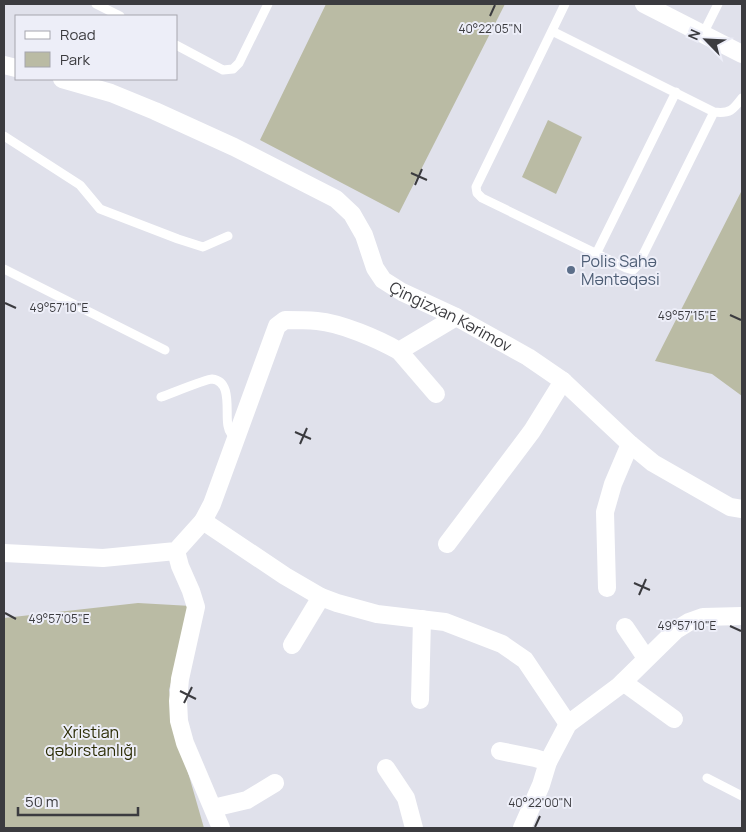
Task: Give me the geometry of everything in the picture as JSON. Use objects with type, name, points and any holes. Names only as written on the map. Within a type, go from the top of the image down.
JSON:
[{"type":"street","points":[[644,4],[742,54]]},
{"type":"street","name":"Çingizxan Kərimov","points":[[66,80],[111,93],[156,111],[336,199],[352,214],[364,235],[375,268],[383,280],[402,292],[456,317],[528,357],[563,381],[630,444],[662,468],[730,507],[742,510]]},
{"type":"street","points":[[399,352],[456,317]]},
{"type":"street","points":[[4,554],[103,558],[176,551],[203,521],[212,504],[271,340],[277,326],[285,320],[330,323],[382,341],[399,352],[436,394]]},
{"type":"street","points":[[447,544],[532,431],[563,381]]},
{"type":"street","points":[[607,588],[605,512],[613,484],[630,444]]},
{"type":"street","points":[[203,521],[285,576],[321,597],[377,614],[445,622],[502,644],[525,660],[568,724]]},
{"type":"street","points":[[176,551],[196,607],[180,680],[179,721],[185,743],[221,828]]},
{"type":"street","points":[[292,646],[321,597]]},
{"type":"street","points":[[522,828],[541,785],[548,762],[568,724],[622,682],[676,630],[689,622],[703,618],[742,616]]},
{"type":"street","points":[[420,700],[422,618]]},
{"type":"street","points":[[625,627],[646,658]]},
{"type":"street","points":[[622,682],[674,719]]},
{"type":"street","points":[[500,752],[548,762]]},
{"type":"street","points":[[386,768],[406,798],[414,828]]},
{"type":"street","points":[[213,808],[247,800],[275,783]]},
{"type":"lane","points":[[96,4],[118,15]]},
{"type":"lane","points":[[178,47],[223,70],[233,69],[239,63],[268,4]]},
{"type":"lane","points":[[565,4],[476,187],[477,193],[482,198],[633,270],[638,265],[714,112]]},
{"type":"lane","points":[[703,34],[718,4]]},
{"type":"lane","points":[[552,31],[714,112],[725,113],[734,108],[742,98]]},
{"type":"lane","points":[[596,254],[676,92]]},
{"type":"lane","points":[[4,136],[80,185],[100,209],[178,239],[202,246],[228,236]]},
{"type":"lane","points":[[4,269],[165,350]]},
{"type":"lane","points":[[161,397],[212,379],[220,382],[226,390],[228,428],[236,439]]},
{"type":"lane","points":[[707,778],[742,796]]},
{"type":"green space","points":[[326,4],[505,4],[399,213],[260,140]]},
{"type":"green space","points":[[548,120],[582,137],[556,194],[522,177]]},
{"type":"green space","points":[[742,190],[742,396],[712,374],[655,361]]},
{"type":"green space","name":"Xristian qəbirstanlığı","points":[[138,603],[191,606],[169,690],[177,734],[204,828],[4,828],[4,618]]},
{"type":"place","name":"Polis Sahə Məntəqəsi","points":[[571,270]]}]
